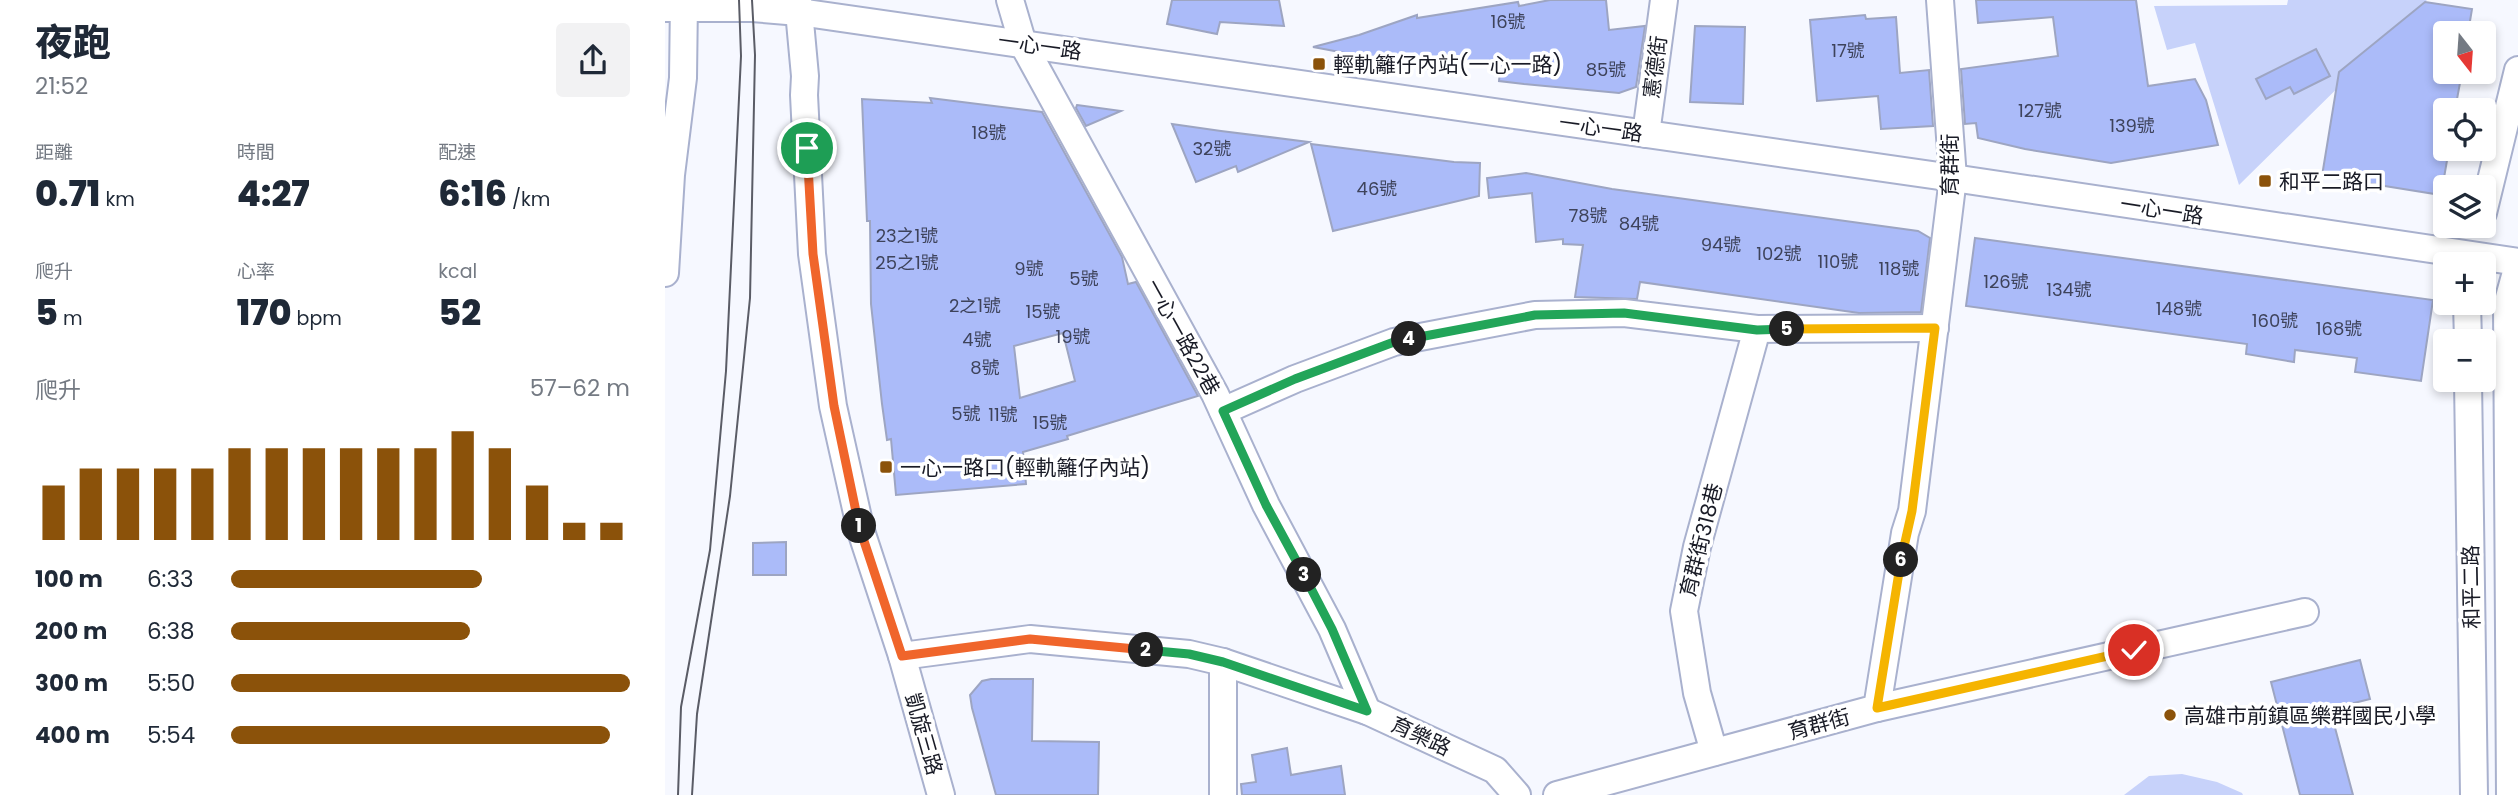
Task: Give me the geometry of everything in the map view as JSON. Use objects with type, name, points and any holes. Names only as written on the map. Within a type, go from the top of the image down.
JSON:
[{"type":"street","name":"一心一路22巷","points":[[1010,0],[1023,44],[1223,411],[1266,505],[1332,629],[1367,711]]},
{"type":"street","name":"憲德街","points":[[1646,134],[1664,0]]},
{"type":"street","name":"育群街","points":[[1557,795],[1877,708],[1905,533],[1912,511],[1953,178],[1940,0]]},
{"type":"street","name":"一心一路","points":[[678,4],[752,8],[799,6],[1023,44],[1953,178],[2433,254]]},
{"type":"street","points":[[665,274],[671,175],[683,78],[678,4]]},
{"type":"street","name":"凱旋三路","points":[[799,6],[813,254],[834,406],[860,531],[902,656],[941,795]]},
{"type":"street","points":[[2492,175],[2518,70]]},
{"type":"street","name":"一心一路","points":[[2496,262],[2518,263]]},
{"type":"street","name":"和平二路","points":[[2510,795],[2507,305],[2518,263]]},
{"type":"street","points":[[1223,411],[1295,379],[1394,342],[1535,315],[1624,313],[1757,330],[1935,328]]},
{"type":"street","name":"育群街318巷","points":[[1714,752],[1697,692],[1684,611],[1697,547],[1757,330]]},
{"type":"street","name":"和平二路","points":[[2469,392],[2474,795]]},
{"type":"street","points":[[1877,708],[2305,612]]},
{"type":"street","name":"育樂路","points":[[902,656],[1030,639],[1189,654],[1223,662],[1367,711],[1495,770],[1517,795]]},
{"type":"street","points":[[1223,662],[1223,795]]},
{"type":"shaded area","points":[[2288,0],[2427,0],[2239,185],[2195,43],[2167,50],[2154,6],[2287,5]]},
{"type":"shaded area","points":[[2182,774],[2217,782],[2243,795],[2124,795],[2149,776]]},
{"type":"building","points":[[1172,0],[1279,0],[1284,26],[1220,22],[1217,34],[1167,24]]},
{"type":"building","points":[[1550,0],[1606,0],[1609,30],[1645,26],[1636,87],[1619,93],[1499,81],[1501,60],[1430,69],[1313,47],[1417,15],[1417,18],[1518,2],[1519,6]]},
{"type":"building","points":[[1976,0],[2136,0],[2148,86],[2195,79],[2206,100],[2218,145],[2111,163],[2025,149],[1978,138],[1976,123],[1965,124],[1961,69],[2058,56],[2053,17],[1978,23]]},
{"type":"building","points":[[2425,2],[2472,9],[2470,21],[2433,21],[2433,84],[2460,84],[2457,98],[2433,98],[2433,161],[2447,161],[2444,175],[2433,175],[2433,194],[2322,176],[2339,72]]},
{"type":"building","points":[[1865,15],[1866,19],[1896,17],[1900,73],[1929,70],[1933,126],[1881,129],[1878,96],[1817,101],[1810,20]]},
{"type":"building","points":[[1695,26],[1745,27],[1743,104],[1690,102]]},
{"type":"building","points":[[2316,49],[2330,76],[2294,94],[2290,87],[2266,99],[2256,79]]},
{"type":"building","points":[[930,98],[1042,112],[1122,257],[1128,284],[1136,282],[1198,396],[1023,452],[1026,484],[896,495],[891,439],[887,440],[871,304],[870,221],[867,221],[862,99],[932,103]],"holes":[[[1063,333],[1075,381],[1020,398],[1014,346]]]},
{"type":"building","points":[[1077,105],[1121,111],[1086,126],[1076,108]]},
{"type":"building","points":[[1172,124],[1309,142],[1238,172],[1236,166],[1196,182]]},
{"type":"building","points":[[1311,144],[1480,163],[1479,196],[1333,231]]},
{"type":"building","points":[[1526,173],[1612,189],[1918,231],[1930,238],[1921,312],[1859,313],[1640,282],[1637,299],[1575,297],[1583,245],[1563,244],[1563,239],[1536,242],[1532,193],[1489,198],[1487,178]]},
{"type":"building","points":[[1975,238],[2433,300],[2421,381],[2355,372],[2357,358],[2295,350],[2294,362],[2246,354],[2247,344],[1966,306]]},
{"type":"building","points":[[786,542],[786,575],[753,575],[753,543]]},
{"type":"building","points":[[2360,660],[2370,699],[2330,709],[2353,795],[2300,795],[2271,682]]},
{"type":"building","points":[[1033,679],[1032,741],[1099,742],[1098,795],[996,795],[970,695],[982,681]]},
{"type":"building","points":[[1287,748],[1291,775],[1341,766],[1345,795],[1242,795],[1241,784],[1256,782],[1252,755]]},
{"type":"tram line","points":[[678,795],[681,707],[710,550],[726,371],[741,56],[739,0]]},
{"type":"tram line","points":[[692,795],[697,714],[730,496],[750,298],[755,55],[752,0]]},
{"type":"place","name":"輕軌籬仔內站(一心一路)","points":[[1319,64]]},
{"type":"place","name":"和平二路口","points":[[2265,181]]},
{"type":"place","name":"一心一路口(輕軌籬仔內站)","points":[[886,467]]},
{"type":"place","name":"高雄市前鎮區樂群國民小學","points":[[2170,715]]},
{"type":"route","points":[[807,148],[813,254],[834,406],[860,531],[902,656],[1030,639],[1189,654],[1223,662],[1367,711],[1332,629],[1266,505],[1223,411],[1295,379],[1394,342],[1535,315],[1624,313],[1757,330],[1935,328],[1912,511],[1905,533],[1877,708],[2134,650]]}]
